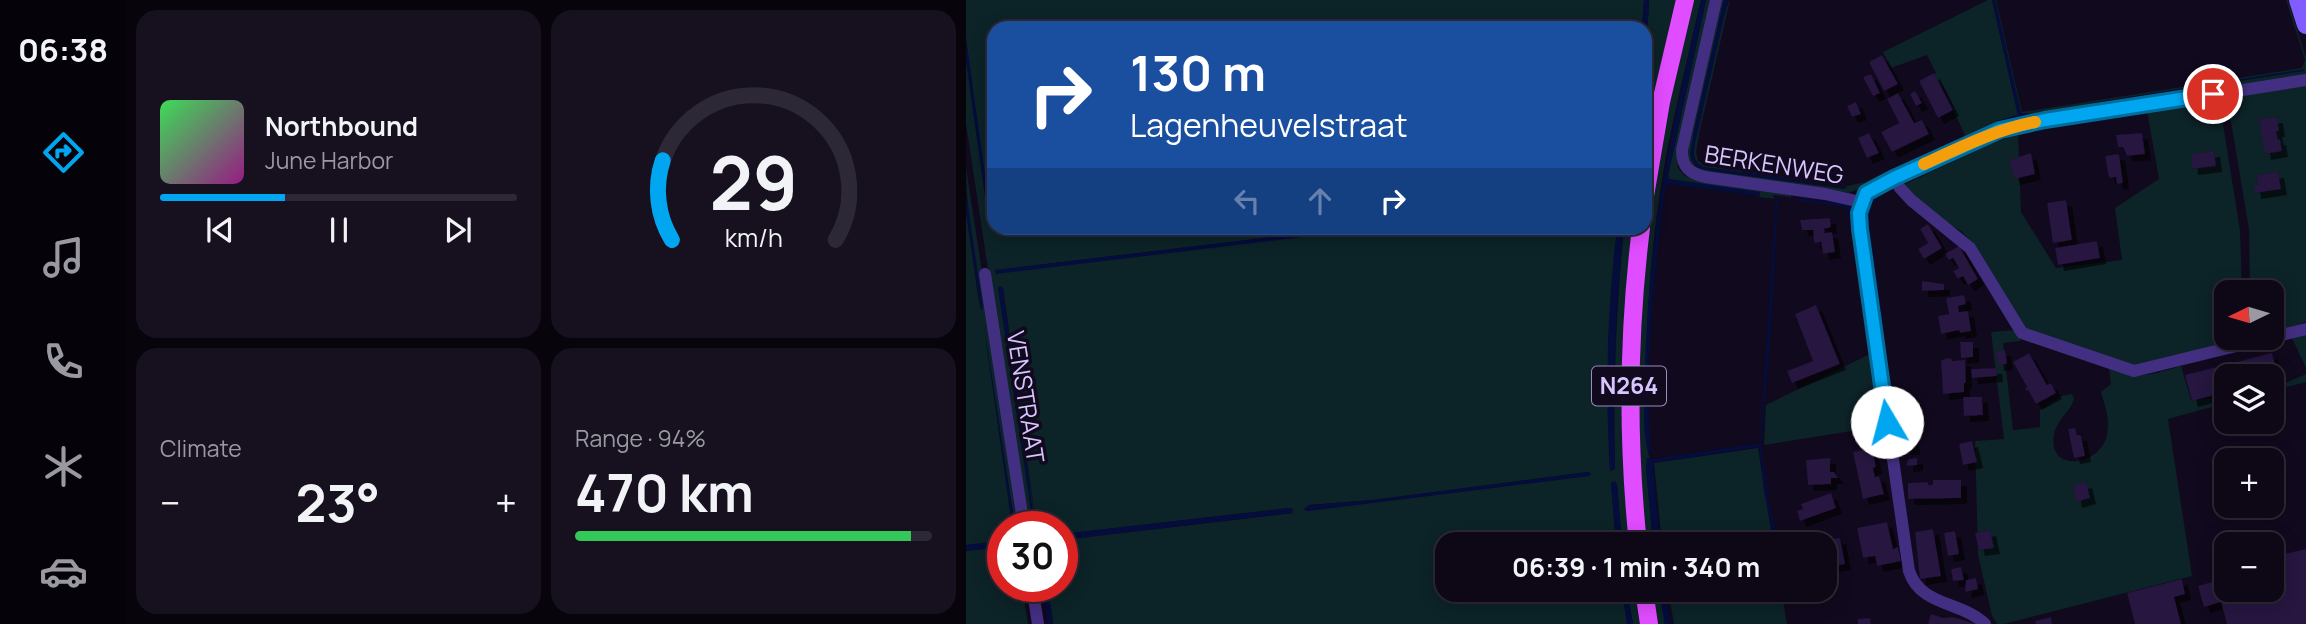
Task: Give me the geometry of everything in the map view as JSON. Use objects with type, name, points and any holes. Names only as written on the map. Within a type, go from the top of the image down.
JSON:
[{"type":"main road","points":[[1652,155],[1684,1]]},
{"type":"main road","name":"N264","points":[[1637,532],[1629,385],[1633,292],[1640,235]]},
{"type":"main road","points":[[1646,602],[1649,624]]},
{"type":"street","name":"BERKENWEG","points":[[1716,0],[1682,150],[1682,159],[1687,170],[1704,177],[1836,195],[1861,202]]},
{"type":"street","points":[[2298,0],[2306,25]]},
{"type":"street","points":[[1985,624],[1965,611],[1926,595],[1912,581],[1909,571],[1860,229],[1859,213],[1866,193],[1987,135],[2015,126],[2306,80]]},
{"type":"street","points":[[1894,178],[1911,200],[1970,248],[2022,333],[2134,371],[2306,329]]},
{"type":"street","name":"VENSTRAAT","points":[[985,274],[1022,511]]},
{"type":"street","points":[[1035,602],[1038,624]]},
{"type":"green space","points":[[966,0],[1644,0],[1642,21],[987,21],[987,196],[966,39]]},
{"type":"green space","points":[[1649,0],[1677,0],[1652,121],[1652,21],[1648,21]]},
{"type":"green space","points":[[1692,0],[1701,0],[1666,156],[1655,230],[1648,304],[1646,378],[1650,458],[1646,467],[1652,532],[1643,532],[1636,376],[1643,261],[1647,235],[1652,235],[1652,201],[1660,147]]},
{"type":"green space","points":[[1706,0],[1713,0],[1677,157],[1678,168],[1685,176],[1791,192],[1791,200],[1790,197],[1759,197],[1669,179]]},
{"type":"green space","points":[[1719,0],[1724,0],[1694,131],[1691,159],[1696,167],[1845,189],[1846,186],[1703,167],[1695,161],[1695,144],[1703,102],[1720,28],[1730,0],[1699,134],[1696,152],[1698,161],[1707,166],[1847,186],[1865,182],[1889,170],[1891,175],[1849,193],[1695,172],[1684,151]]},
{"type":"green space","points":[[1992,0],[2018,115],[1997,121],[1998,123],[2031,113],[2021,114],[1995,0],[2022,112],[2302,68],[2305,60],[2288,0],[2306,58],[2306,76],[1967,140],[1942,85],[1939,86],[1933,75],[1936,73],[1927,55],[1891,68],[1883,52]],"holes":[[[2305,69],[2092,104],[2092,103]]]},
{"type":"green space","points":[[966,60],[987,196],[987,235],[1289,235],[996,270],[1314,235],[1616,235],[1608,343],[1610,471],[1615,469],[1616,348],[1623,235],[1633,235],[1630,532],[1621,532],[1617,484],[1611,482],[1615,532],[1435,532],[1435,602],[1624,602],[1627,624],[1053,624],[1050,602],[1078,602],[1078,538],[1293,513],[1289,508],[1078,532],[1078,511],[1034,511],[1003,288],[999,287],[1034,511],[1025,511],[966,124]],"holes":[[[1588,472],[1591,474],[1307,511],[1309,505],[1373,500]]]},
{"type":"green space","points":[[2306,85],[2306,322],[2284,328],[2284,280],[2250,280],[2249,229],[2227,98]]},
{"type":"green space","points":[[2219,99],[2240,230],[2242,280],[2214,280],[2214,348],[2140,369],[2027,334],[1968,238],[1935,216],[1903,185],[2018,133],[2021,212],[2056,268],[2122,260],[2115,208],[2159,179],[2147,111]]},
{"type":"green space","points":[[966,167],[1019,511],[1013,511],[984,326],[1011,511],[987,511],[987,543],[966,545],[966,212],[980,309]]},
{"type":"green space","points":[[2016,330],[2021,341],[2003,343],[2013,430],[2040,427],[2040,410],[2061,396],[2072,394],[2073,403],[2058,424],[2054,435],[2054,447],[2059,456],[2066,460],[2086,459],[2103,445],[2108,423],[2101,392],[2111,384],[2109,369],[2145,375],[2181,366],[2191,400],[2214,398],[2214,406],[2168,419],[2192,576],[1997,624],[1992,616],[1978,555],[1975,441],[2004,439],[1991,332]]},
{"type":"green space","points":[[2306,332],[2306,368],[2291,336]]},
{"type":"green space","points":[[1872,353],[1883,426],[1764,445],[1766,405]]},
{"type":"green space","points":[[2306,374],[2306,382],[2284,388],[2284,384]]},
{"type":"green space","points":[[1758,448],[1771,532],[1661,532],[1654,463]]},
{"type":"green space","points":[[987,549],[987,602],[1025,602],[1028,624],[966,624],[966,551]]},
{"type":"green space","points":[[1629,602],[1639,602],[1642,624],[1633,624]]},
{"type":"green space","points":[[1652,602],[1661,602],[1665,624],[1656,624]]},
{"type":"green space","points":[[1670,602],[1783,602],[1787,624],[1674,624]]},
{"type":"shaded area","points":[[1644,0],[1649,0],[1648,21],[1642,21]]},
{"type":"shaded area","points":[[1701,0],[1706,0],[1668,176],[1669,179],[1760,194],[1666,185],[1651,318],[1649,454],[1644,412],[1647,321],[1656,229],[1680,92]]},
{"type":"shaded area","points":[[1724,0],[1728,0],[1695,144],[1696,160],[1703,167],[1847,188],[1696,167],[1690,155],[1694,131]]},
{"type":"shaded area","points":[[1992,0],[1995,0],[2021,113],[2032,114],[1998,123],[1997,121],[2018,115]]},
{"type":"shaded area","points":[[966,39],[987,196],[985,196],[966,60]]},
{"type":"shaded area","points":[[2305,69],[2304,71],[2092,104],[2092,103]]},
{"type":"shaded area","points":[[2002,136],[2009,137],[1905,183]]},
{"type":"shaded area","points":[[966,193],[983,308],[981,310],[966,212]]},
{"type":"shaded area","points":[[1881,193],[1883,195],[1872,204],[1869,221],[1884,330],[1881,330],[1866,216],[1870,203]]},
{"type":"shaded area","points":[[1778,198],[1761,445],[1769,503],[1776,530],[1773,531],[1764,492],[1759,447],[1653,463],[1659,532],[1652,532],[1647,458],[1760,443]]},
{"type":"shaded area","points":[[1796,198],[1845,204],[1851,207],[1852,217],[1849,217],[1848,210],[1844,207],[1797,201]]},
{"type":"shaded area","points":[[1289,235],[1320,235],[996,274],[995,270]]},
{"type":"shaded area","points":[[1616,235],[1623,235],[1615,348],[1615,469],[1610,471],[1608,350]]},
{"type":"shaded area","points":[[998,288],[1003,288],[1033,511],[1031,511]]},
{"type":"shaded area","points":[[984,326],[1013,511],[1010,511]]},
{"type":"shaded area","points":[[1868,330],[1877,402],[1874,400]]},
{"type":"shaded area","points":[[1589,472],[1589,476],[1306,511],[1304,509],[1309,505],[1373,500]]},
{"type":"shaded area","points":[[1615,481],[1617,484],[1621,532],[1615,532],[1611,483]]},
{"type":"shaded area","points":[[1293,509],[1292,513],[1078,538],[1078,532]]},
{"type":"shaded area","points":[[987,543],[987,549],[966,551],[966,545]]},
{"type":"shaded area","points":[[1045,602],[1050,602],[1053,624],[1048,624]]},
{"type":"shaded area","points":[[1624,602],[1629,602],[1633,624],[1627,624]]},
{"type":"shaded area","points":[[1661,602],[1667,602],[1671,624],[1665,624]]},
{"type":"building","points":[[1882,55],[1898,84],[1884,91],[1869,62]]},
{"type":"building","points":[[1934,73],[1953,110],[1938,118],[1919,81]]},
{"type":"building","points":[[1871,74],[1880,93],[1873,96],[1863,77]]},
{"type":"building","points":[[1915,91],[1922,103],[1916,106],[1910,94]]},
{"type":"building","points":[[1898,93],[1914,123],[1922,120],[1929,134],[1892,152],[1881,132],[1899,123],[1887,99]]},
{"type":"building","points":[[1856,102],[1861,114],[1852,117],[1847,106]]},
{"type":"building","points":[[2277,117],[2279,131],[2276,131],[2282,151],[2265,154],[2259,119]]},
{"type":"building","points":[[1869,133],[1879,153],[1867,158],[1858,138]]},
{"type":"building","points":[[2142,133],[2145,154],[2127,156],[2123,147],[2118,147],[2116,135]]},
{"type":"building","points":[[2214,151],[2216,166],[2192,169],[2191,154]]},
{"type":"building","points":[[2031,153],[2035,174],[2014,179],[2009,160]]},
{"type":"building","points":[[2119,154],[2123,183],[2117,184],[2116,177],[2109,178],[2105,156]]},
{"type":"building","points":[[2278,172],[2281,189],[2255,193],[2254,185],[2258,185],[2256,175]]},
{"type":"building","points":[[2066,200],[2072,240],[2053,243],[2047,203]]},
{"type":"building","points":[[1830,218],[1831,227],[1824,229],[1825,233],[1832,232],[1835,252],[1823,254],[1821,242],[1814,243],[1813,230],[1802,230],[1800,220]]},
{"type":"building","points":[[1928,224],[1942,248],[1924,259],[1918,249],[1928,243],[1920,229]]},
{"type":"building","points":[[2097,241],[2100,258],[2058,265],[2055,248]]},
{"type":"building","points":[[1959,246],[1978,279],[1968,285],[1963,276],[1958,279],[1953,271],[1959,268],[1953,258],[1949,260],[1945,254]]},
{"type":"building","points":[[1922,281],[1944,284],[1944,290],[1922,291]]},
{"type":"building","points":[[1964,295],[1966,304],[1958,306],[1959,312],[1968,311],[1971,331],[1960,333],[1959,330],[1941,334],[1938,316],[1949,314],[1946,298]]},
{"type":"building","points":[[1816,305],[1840,364],[1792,383],[1787,371],[1813,361],[1795,314]]},
{"type":"building","points":[[1960,342],[1973,342],[1973,357],[1961,358]]},
{"type":"building","points":[[2005,350],[2007,364],[1998,365],[1996,351]]},
{"type":"building","points":[[2029,353],[2047,385],[2051,383],[2056,393],[2036,404],[2028,390],[2026,391],[2027,387],[2013,362]]},
{"type":"building","points":[[2272,353],[2275,364],[2228,364]]},
{"type":"building","points":[[1951,358],[1952,361],[1965,360],[1964,392],[1943,394],[1941,361]]},
{"type":"building","points":[[1996,368],[1997,376],[1972,378],[1971,369]]},
{"type":"building","points":[[2214,368],[2214,395],[2192,401],[2185,375]]},
{"type":"building","points":[[1963,397],[1982,397],[1983,415],[1964,416]]},
{"type":"building","points":[[2075,428],[2077,435],[2081,435],[2085,456],[2074,458],[2068,429]]},
{"type":"building","points":[[1913,434],[1914,449],[1904,449],[1902,435]]},
{"type":"building","points":[[1972,441],[1977,462],[1963,465],[1959,444]]},
{"type":"building","points":[[1872,448],[1875,477],[1879,476],[1884,494],[1863,499],[1853,452]]},
{"type":"building","points":[[1830,458],[1830,472],[1834,472],[1838,478],[1831,478],[1831,484],[1808,485],[1806,460]]},
{"type":"building","points":[[1917,458],[1917,465],[1907,466],[1909,459]]},
{"type":"building","points":[[1933,480],[1961,480],[1961,498],[1908,499],[1908,483],[1928,482],[1928,485],[1933,485]]},
{"type":"building","points":[[2086,482],[2090,498],[2076,502],[2073,485]]},
{"type":"building","points":[[1831,493],[1836,508],[1800,521],[1797,511],[1803,509],[1801,504]]},
{"type":"building","points":[[1887,522],[1893,549],[1898,547],[1901,561],[1877,566],[1875,556],[1863,558],[1857,528]]},
{"type":"building","points":[[1933,529],[1941,576],[1920,579],[1915,532]]},
{"type":"building","points":[[1990,530],[1994,548],[1979,550],[1975,533]]},
{"type":"building","points":[[1955,531],[1959,554],[1948,556],[1944,533]]},
{"type":"building","points":[[1837,538],[1840,538],[1845,564],[1837,565]]},
{"type":"building","points":[[2306,549],[2306,624],[2227,624],[2221,602],[2284,602],[2284,554]]},
{"type":"building","points":[[1961,567],[1964,580],[1953,581],[1951,569]]},
{"type":"building","points":[[1976,578],[1978,589],[1965,592],[1966,580]]},
{"type":"building","points":[[2182,579],[2185,594],[2174,597],[2181,624],[2135,624],[2127,593]]},
{"type":"building","points":[[2214,579],[2214,602],[2221,602],[2204,607],[2198,586]]},
{"type":"building","points":[[1931,614],[1943,618],[1953,617],[1976,624],[1928,624]]},
{"type":"building","points":[[2051,617],[2052,624],[2036,624],[2035,621]]},
{"type":"building","points":[[1870,618],[1871,624],[1858,624],[1858,619]]},
{"type":"slow traffic","points":[[1924,164],[2000,130],[2035,122]]},
{"type":"route","points":[[1887,422],[1860,229],[1859,213],[1866,193],[2000,130],[2045,120],[2213,94]]}]
